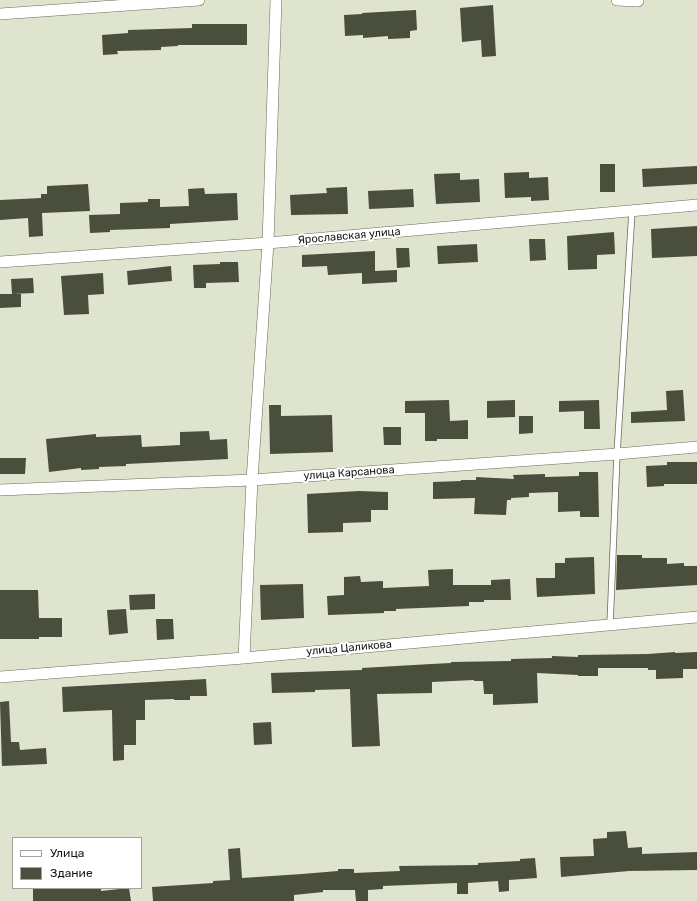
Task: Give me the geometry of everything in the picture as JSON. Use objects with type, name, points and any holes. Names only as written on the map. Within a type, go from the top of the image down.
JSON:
[{"type":"street","points":[[0,14],[199,0]]},
{"type":"street","points":[[244,658],[252,480],[268,243],[276,0]]},
{"type":"street","points":[[617,0],[638,1]]},
{"type":"street","name":"Ярославская улица","points":[[0,262],[268,243],[697,205]]},
{"type":"street","name":"улица Карсанова","points":[[0,490],[252,480],[697,447]]},
{"type":"street","name":"улица Цаликова","points":[[0,677],[244,658],[697,617]]},
{"type":"lane","points":[[610,625],[617,454],[632,211]]},
{"type":"building","points":[[493,5],[496,56],[482,57],[481,40],[462,42],[460,8]]},
{"type":"building","points":[[416,10],[417,30],[410,31],[410,38],[388,39],[388,36],[363,38],[363,35],[345,36],[344,15]]},
{"type":"building","points":[[192,24],[247,24],[247,45],[178,45],[161,47],[161,50],[117,51],[118,54],[103,55],[102,35],[128,33],[128,30],[192,28]]},
{"type":"building","points":[[600,164],[615,164],[615,192],[600,192]]},
{"type":"building","points":[[697,166],[697,184],[643,187],[642,169]]},
{"type":"building","points":[[529,172],[529,178],[548,177],[549,200],[531,201],[531,197],[505,198],[504,173]]},
{"type":"building","points":[[460,173],[460,180],[479,179],[480,202],[436,204],[434,174]]},
{"type":"building","points":[[88,184],[90,211],[42,213],[43,236],[29,237],[28,218],[0,220],[0,200],[41,198],[41,194],[47,194],[47,186]]},
{"type":"building","points":[[347,187],[348,214],[291,215],[290,195],[327,193],[326,188]]},
{"type":"building","points":[[204,188],[205,194],[237,193],[238,220],[170,224],[170,228],[110,230],[110,232],[90,233],[89,215],[120,214],[120,203],[148,202],[148,199],[160,199],[160,207],[189,206],[188,189]]},
{"type":"building","points":[[413,189],[414,207],[369,209],[368,191]]},
{"type":"building","points":[[697,226],[697,256],[652,258],[651,229]]},
{"type":"building","points":[[614,232],[615,254],[597,255],[597,269],[568,270],[567,236]]},
{"type":"building","points":[[529,239],[545,239],[546,260],[530,261]]},
{"type":"building","points":[[477,244],[478,262],[438,264],[437,246]]},
{"type":"building","points":[[396,248],[409,248],[410,267],[397,268]]},
{"type":"building","points":[[375,251],[375,271],[397,270],[397,282],[362,284],[362,273],[328,275],[327,266],[302,267],[302,255]]},
{"type":"building","points":[[220,262],[238,262],[239,282],[206,283],[206,288],[194,288],[193,265],[220,264]]},
{"type":"building","points":[[171,266],[172,281],[128,285],[127,271]]},
{"type":"building","points":[[103,273],[104,294],[88,295],[89,314],[64,315],[61,276]]},
{"type":"building","points":[[33,278],[34,293],[12,294],[11,279]]},
{"type":"building","points":[[0,294],[21,294],[21,307],[0,308]]},
{"type":"building","points":[[683,390],[685,421],[631,423],[631,412],[667,410],[666,391]]},
{"type":"building","points":[[449,400],[450,421],[468,420],[468,439],[437,439],[437,441],[425,441],[425,413],[405,413],[405,401]]},
{"type":"building","points":[[515,400],[515,417],[487,418],[487,401]]},
{"type":"building","points":[[599,400],[600,429],[584,429],[584,411],[559,412],[559,401]]},
{"type":"building","points":[[269,405],[281,405],[281,416],[332,415],[333,452],[270,454]]},
{"type":"building","points":[[519,416],[533,416],[533,433],[519,434]]},
{"type":"building","points":[[383,427],[401,427],[401,445],[384,445]]},
{"type":"building","points":[[209,431],[210,440],[227,439],[228,459],[126,464],[126,466],[99,467],[99,469],[81,470],[81,468],[49,472],[46,439],[96,434],[96,437],[141,435],[142,447],[180,445],[180,432]]},
{"type":"building","points":[[0,458],[26,458],[25,474],[0,474]]},
{"type":"building","points":[[667,462],[697,462],[697,484],[664,484],[664,486],[647,487],[646,466],[667,465]]},
{"type":"building","points":[[579,472],[598,472],[599,517],[580,517],[580,511],[558,512],[558,492],[529,493],[529,497],[511,498],[511,500],[507,500],[506,515],[474,514],[475,498],[433,499],[433,482],[476,480],[476,477],[514,479],[513,475],[545,474],[545,477],[579,476]]},
{"type":"building","points":[[359,491],[388,492],[388,510],[371,510],[371,522],[343,523],[343,532],[308,533],[307,494]]},
{"type":"building","points":[[617,555],[642,555],[642,558],[667,558],[667,564],[684,563],[684,566],[697,566],[697,585],[616,590]]},
{"type":"building","points":[[594,557],[595,594],[537,597],[536,578],[555,578],[555,563],[565,563],[565,558]]},
{"type":"building","points":[[453,569],[453,585],[491,585],[491,580],[510,579],[511,600],[484,600],[484,602],[469,602],[469,606],[396,609],[396,611],[384,611],[384,613],[328,615],[327,596],[344,595],[344,577],[360,576],[361,582],[383,581],[383,588],[429,586],[428,570]]},
{"type":"building","points":[[303,584],[304,618],[261,620],[260,585]]},
{"type":"building","points":[[0,590],[38,590],[39,618],[62,618],[62,637],[39,637],[39,639],[0,639]]},
{"type":"building","points":[[155,594],[155,609],[130,610],[129,595]]},
{"type":"building","points":[[126,609],[128,633],[109,635],[107,610]]},
{"type":"building","points":[[156,619],[173,619],[174,639],[157,640]]},
{"type":"building","points":[[697,652],[697,669],[683,669],[683,678],[656,679],[656,670],[648,670],[648,668],[598,668],[598,676],[537,673],[538,703],[493,705],[493,694],[484,694],[483,681],[474,680],[432,682],[432,693],[377,694],[380,746],[352,747],[350,689],[315,690],[315,692],[272,693],[271,673],[362,670],[362,668],[451,662],[511,661],[511,659],[552,658],[552,656],[578,657],[578,655]]},
{"type":"building","points":[[206,679],[207,696],[190,696],[190,700],[145,700],[145,720],[136,720],[136,745],[124,745],[124,760],[113,761],[112,710],[63,712],[62,687]]},
{"type":"building","points":[[9,701],[11,742],[19,742],[20,750],[46,748],[47,764],[2,766],[0,702]]},
{"type":"building","points":[[271,722],[272,744],[254,745],[253,723]]},
{"type":"building","points":[[626,831],[628,848],[642,847],[642,854],[697,852],[697,870],[629,871],[561,877],[560,857],[594,856],[593,839],[607,838],[607,832]]},
{"type":"building","points":[[240,848],[242,878],[338,871],[338,869],[354,869],[354,873],[400,871],[399,866],[478,865],[478,863],[520,861],[520,859],[535,858],[537,878],[509,880],[509,891],[499,892],[498,881],[468,883],[468,894],[457,894],[457,883],[383,886],[383,889],[368,890],[368,901],[356,901],[355,890],[323,890],[323,892],[294,895],[294,901],[153,901],[152,887],[213,883],[213,881],[230,880],[228,849]]},
{"type":"building","points":[[33,889],[101,889],[101,891],[129,889],[131,901],[33,901]]}]
